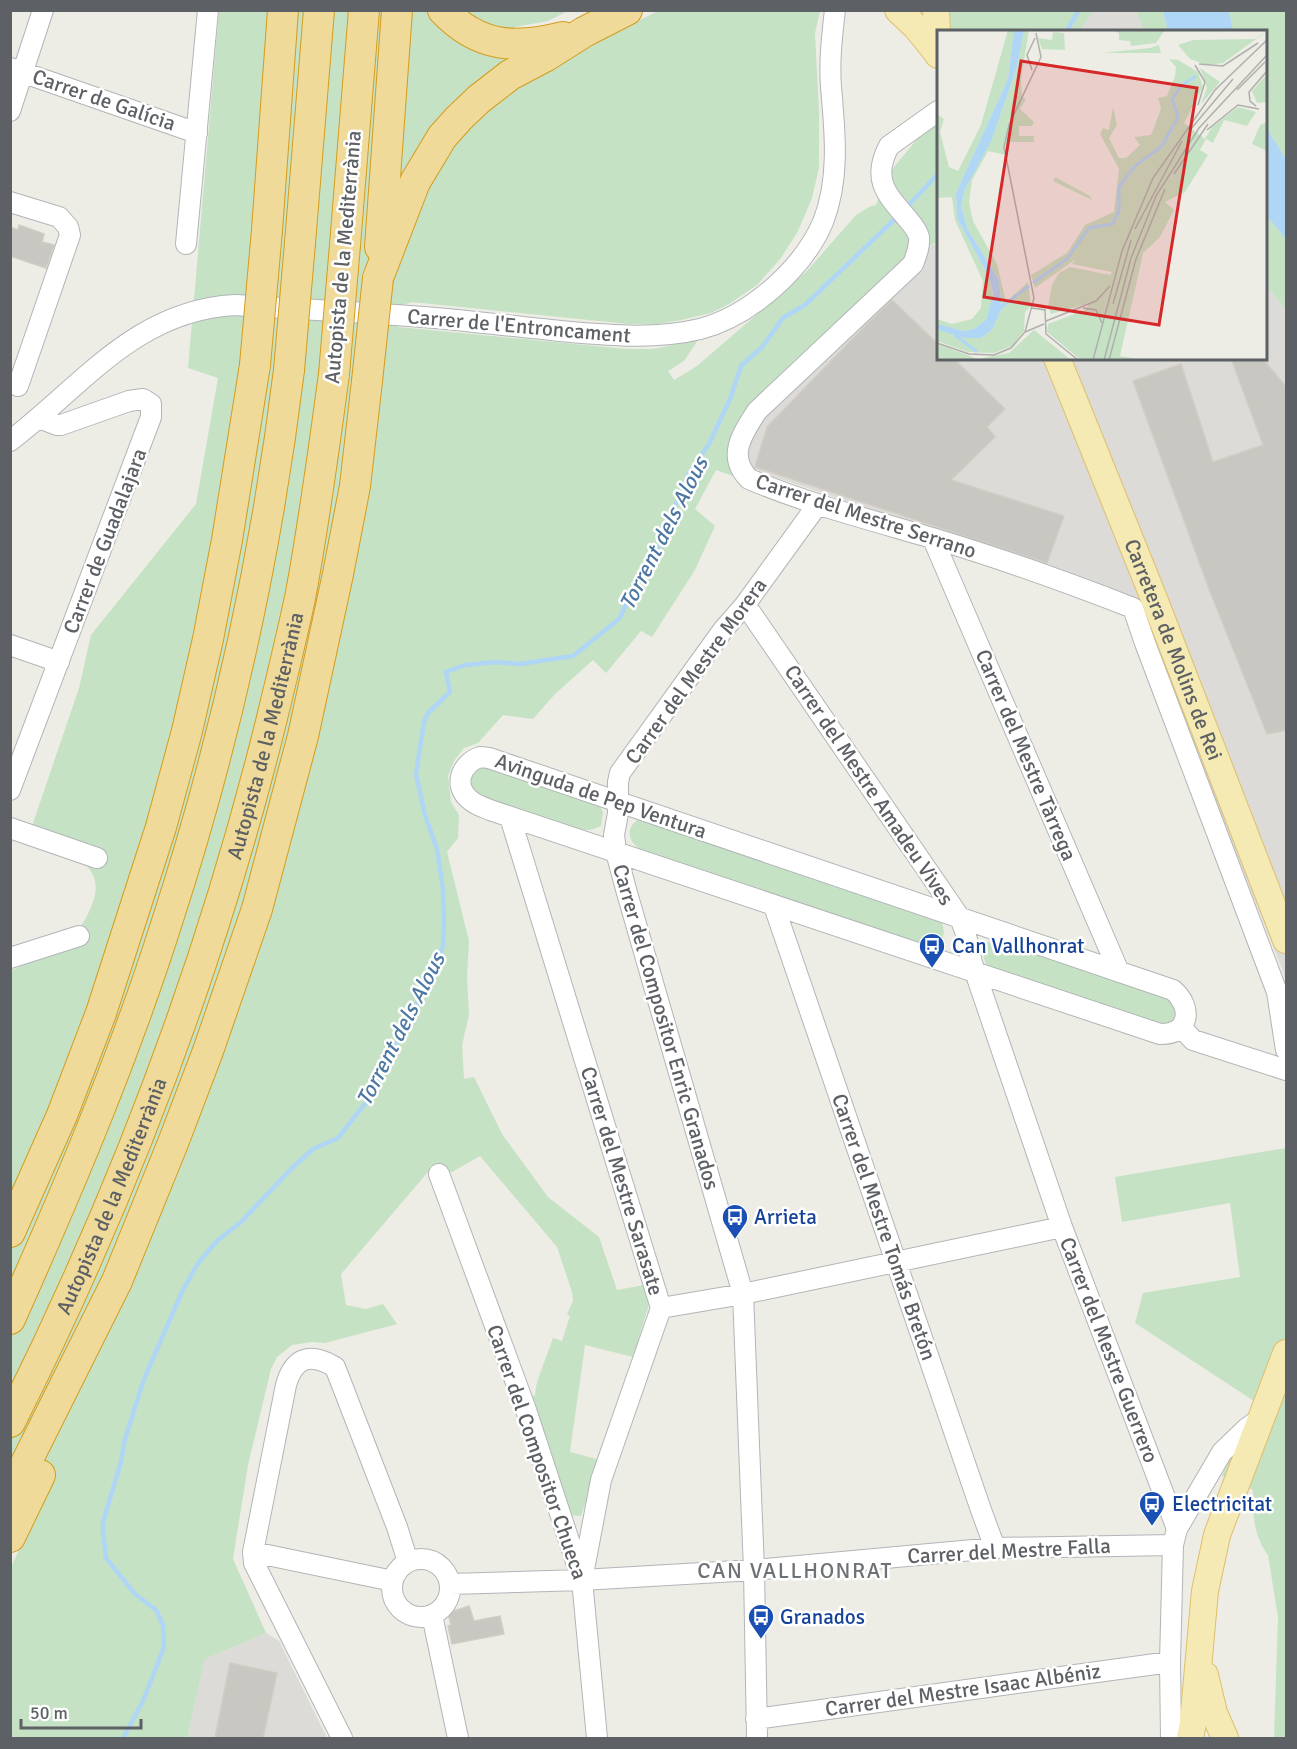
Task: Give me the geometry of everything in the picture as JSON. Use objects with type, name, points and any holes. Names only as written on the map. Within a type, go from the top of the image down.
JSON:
[{"type":"highway","points":[[10,1232],[62,1115],[101,1013],[164,816],[187,731],[208,639],[229,529],[255,365],[283,10]]},
{"type":"highway","name":"Autopista de la Mediterrània","points":[[10,1319],[77,1168],[120,1056],[166,925],[193,838],[228,709],[251,606],[279,450],[289,370],[319,10]]},
{"type":"highway","name":"Autopista de la Mediterrània","points":[[10,1422],[50,1344],[156,1094],[189,1003],[262,759],[300,599],[318,495],[334,374],[364,10]]},
{"type":"highway","points":[[10,1537],[56,1442],[92,1358],[117,1281],[208,1051],[257,909],[303,736],[355,486],[378,278],[386,244],[397,10]]},
{"type":"highway","points":[[443,10],[457,24],[488,41],[539,43],[584,32]]},
{"type":"highway","points":[[386,244],[415,182],[442,137],[459,118],[510,75],[627,10]]},
{"type":"highway","points":[[10,1225],[25,1198]]},
{"type":"highway","points":[[10,1495],[117,1281]]},
{"type":"main road","points":[[898,10],[916,27],[937,54]]},
{"type":"main road","points":[[936,10],[937,32]]},
{"type":"main road","name":"Carretera de Molins de Rei","points":[[1058,360],[1287,940]]},
{"type":"main road","points":[[1192,1731],[1201,1621],[1212,1554],[1287,1353]]},
{"type":"main road","points":[[1200,1651],[1214,1713],[1225,1738]]},
{"type":"street","points":[[10,111],[17,70],[43,10]]},
{"type":"street","points":[[186,244],[208,10]]},
{"type":"street","name":"Carrer de l'Entroncament","points":[[10,441],[95,367],[133,339],[178,316],[218,306],[235,305],[425,317],[624,336],[665,335],[700,329],[721,322],[760,298],[796,265],[811,245],[823,221],[836,151],[830,58],[836,14]]},
{"type":"street","name":"Carrer de Galícia","points":[[17,70],[197,133]]},
{"type":"street","name":"Carrer del Mestre Serrano","points":[[937,112],[889,146],[884,154],[881,174],[886,193],[914,226],[919,236],[919,249],[913,264],[757,411],[741,439],[738,452],[740,470],[749,479],[818,504],[1054,578],[1133,608],[1277,992],[1287,1050]]},
{"type":"street","points":[[10,202],[59,217],[68,227],[70,235],[18,386]]},
{"type":"street","name":"Carrer de Guadalajara","points":[[10,790],[151,417],[152,404],[143,399],[129,401],[61,425],[39,417]]},
{"type":"street","name":"Carrer del Mestre Morera","points":[[616,852],[614,835],[618,813],[620,773],[723,630],[744,606],[818,504]]},
{"type":"street","name":"Carrer del Mestre Tàrrega","points":[[933,539],[1119,972]]},
{"type":"street","name":"Carrer del Mestre Amadeu Vives","points":[[744,606],[960,918],[976,972]]},
{"type":"street","points":[[10,645],[59,662]]},
{"type":"street","name":"Avinguda de Pep Ventura","points":[[489,758],[1119,972],[1173,990],[1180,995],[1185,1010],[1185,1021],[1182,1028],[1176,1032],[1160,1034],[510,817],[476,805],[467,798],[462,788],[461,776],[464,767],[472,760],[489,758]]},
{"type":"street","name":"Carrer del Mestre Sarasate","points":[[510,817],[661,1308],[601,1480],[582,1580]]},
{"type":"street","points":[[10,828],[97,858]]},
{"type":"street","name":"Carrer del Compositor Enric Granados","points":[[616,852],[742,1294],[754,1570],[757,1738]]},
{"type":"street","name":"Carrer del Mestre Tomás Bretón","points":[[774,906],[995,1548]]},
{"type":"street","points":[[10,958],[79,936]]},
{"type":"street","name":"Carrer del Mestre Guerrero","points":[[976,972],[1062,1227],[1175,1537],[1170,1662],[1171,1738]]},
{"type":"street","points":[[1182,1028],[1193,1040],[1287,1070]]},
{"type":"street","name":"Carrer del Compositor Chueca","points":[[440,1174],[525,1407],[582,1580],[597,1738]]},
{"type":"street","points":[[661,1308],[742,1294],[1062,1227]]},
{"type":"street","points":[[342,1738],[254,1563],[253,1552],[286,1385],[290,1372],[299,1362],[313,1358],[324,1360],[335,1367],[397,1527],[408,1562]]},
{"type":"street","points":[[1175,1537],[1222,1452],[1247,1428],[1263,1417]]},
{"type":"street","name":"Carrer del Mestre Falla","points":[[450,1584],[582,1580],[754,1570],[995,1548],[1175,1537]]},
{"type":"street","points":[[253,1552],[393,1581]]},
{"type":"street","points":[[419,1559],[429,1560],[446,1572],[450,1594],[446,1603],[432,1615],[411,1616],[400,1609],[394,1600],[393,1581],[400,1568],[408,1562],[419,1559]]},
{"type":"street","points":[[432,1615],[458,1738]]},
{"type":"street","name":"Carrer del Mestre Isaac Albéniz","points":[[756,1719],[1170,1662]]},
{"type":"shaded area","points":[[1093,10],[1136,11],[1144,30],[1080,30]]},
{"type":"shaded area","points":[[937,243],[937,360],[1267,360],[1267,286],[1286,310],[1286,985],[1284,974],[1159,660],[1134,603],[1052,570],[733,463],[737,432],[909,255]]},
{"type":"shaded area","points":[[266,1633],[279,1641],[327,1738],[187,1738],[205,1659]]},
{"type":"green space","points":[[219,11],[568,11],[548,21],[515,27],[521,80],[658,11],[820,11],[815,33],[819,168],[812,198],[798,231],[781,258],[757,285],[711,313],[657,324],[628,324],[412,302],[399,306],[398,327],[626,349],[653,349],[698,340],[684,361],[668,371],[674,380],[697,366],[806,272],[856,215],[876,205],[890,172],[922,133],[937,127],[937,242],[909,255],[758,403],[736,477],[716,470],[695,509],[715,526],[695,570],[652,637],[641,631],[606,673],[593,660],[555,694],[533,719],[503,715],[478,743],[464,748],[454,761],[448,776],[451,802],[459,815],[458,838],[447,852],[469,941],[467,976],[469,1015],[462,1045],[464,1079],[474,1077],[502,1134],[548,1197],[599,1237],[617,1290],[644,1285],[649,1301],[633,1357],[585,1345],[570,1452],[600,1460],[581,1516],[567,1515],[530,1398],[535,1395],[537,1382],[553,1338],[562,1341],[570,1316],[567,1314],[573,1301],[557,1247],[480,1156],[452,1172],[439,1174],[433,1166],[341,1274],[346,1305],[366,1309],[383,1304],[397,1324],[325,1343],[292,1345],[277,1357],[271,1369],[248,1465],[233,1559],[266,1633],[205,1659],[187,1738],[11,1738],[11,1567],[50,1484],[11,1464],[10,971],[50,952],[72,936],[88,914],[94,899],[95,881],[86,865],[65,853],[27,841],[79,688],[91,635],[196,504],[218,378],[188,368]]},
{"type":"green space","points":[[947,11],[1093,11],[1080,30],[951,30]]},
{"type":"green space","points":[[1136,11],[1163,11],[1168,30],[1144,30]]},
{"type":"green space","points":[[1229,11],[1286,11],[1286,159],[1267,129],[1267,30],[1233,30]]},
{"type":"green space","points":[[1267,216],[1286,239],[1286,310],[1267,286]]},
{"type":"green space","points":[[485,766],[597,802],[603,812],[601,826],[590,830],[578,829],[477,796],[470,787],[469,778],[478,768]]},
{"type":"green space","points":[[642,818],[941,921],[943,937],[933,945],[922,945],[642,850],[632,841],[630,829],[634,822]]},
{"type":"green space","points":[[999,939],[1176,1000],[1176,1020],[1161,1028],[993,969],[986,965],[983,951],[986,944]]},
{"type":"green space","points":[[1286,1148],[1286,1738],[1274,1738],[1278,1617],[1268,1555],[1263,1548],[1255,1524],[1253,1490],[1222,1476],[1254,1401],[1135,1323],[1143,1293],[1240,1277],[1230,1203],[1122,1222],[1115,1177]]},
{"type":"water","points":[[1163,11],[1229,11],[1233,30],[1168,30]]},
{"type":"water","points":[[1267,129],[1286,159],[1286,239],[1267,216]]},
{"type":"building","points":[[19,225],[44,234],[42,242],[54,245],[46,268],[10,256],[10,227],[18,230]]},
{"type":"building","points":[[892,300],[937,343],[937,360],[955,360],[1005,409],[987,427],[995,437],[951,480],[1064,516],[1047,563],[755,467],[767,427]]},
{"type":"building","points":[[1232,360],[1264,360],[1287,388],[1287,730],[1267,734],[1209,589],[1133,381],[1181,364],[1213,462],[1263,445]]},
{"type":"building","points":[[469,1606],[474,1621],[500,1616],[504,1634],[452,1644],[448,1613]]},
{"type":"building","points":[[230,1663],[277,1673],[263,1738],[215,1738]]},
{"type":"waterway","name":"Torrent dels Alous","points":[[1067,30],[1079,10]]},
{"type":"waterway","name":"Torrent dels Alous","points":[[905,209],[937,175]]},
{"type":"waterway","name":"Torrent dels Alous","points":[[123,1738],[143,1701],[164,1647],[163,1625],[156,1610],[135,1594],[106,1558],[103,1522],[121,1462],[125,1439],[144,1379],[182,1292],[198,1263],[218,1240],[241,1222],[313,1149],[338,1138],[368,1100],[406,1022],[429,983],[443,946],[443,890],[437,849],[425,815],[416,774],[424,722],[428,713],[450,692],[446,672],[465,665],[495,662],[520,664],[573,656],[619,619],[638,580],[658,547],[688,475],[709,444],[730,399],[741,366],[763,346],[783,318],[805,305],[899,215]]},
{"type":"place","name":"Can Vallhonrat","points":[[932,969]]},
{"type":"place","name":"Arrieta","points":[[735,1240]]},
{"type":"place","name":"Electricitat","points":[[1152,1527]]},
{"type":"place","name":"Granados","points":[[761,1640]]},
{"type":"district","name":"CAN VALLHONRAT","points":[[795,1570]]}]
